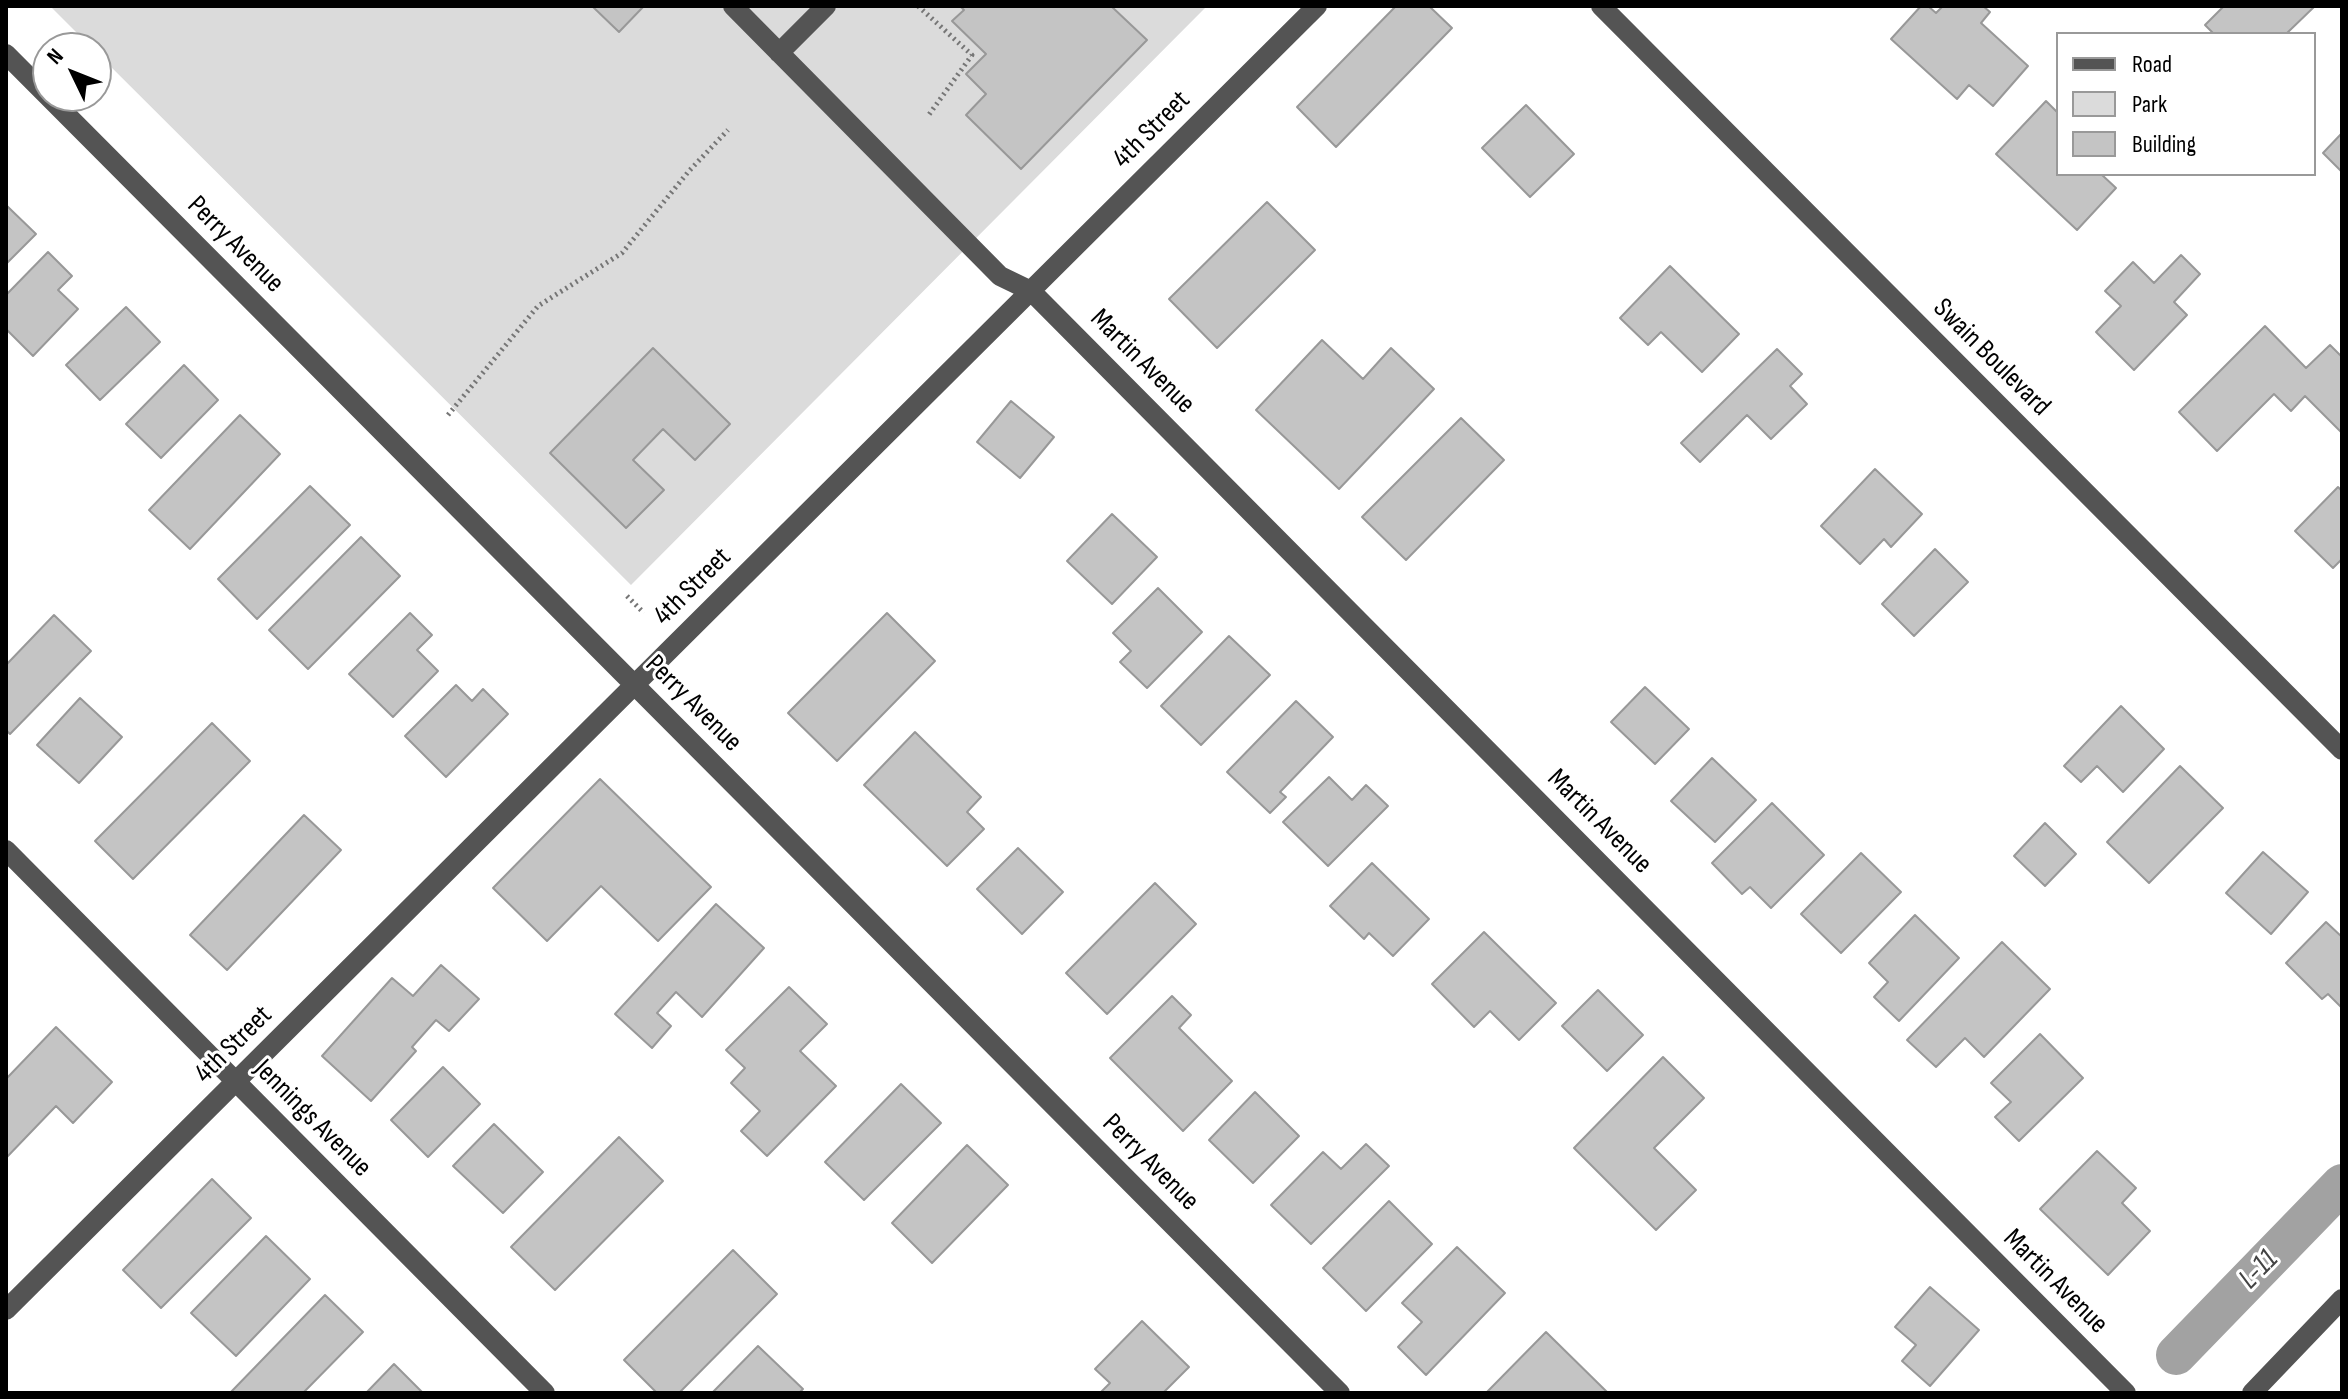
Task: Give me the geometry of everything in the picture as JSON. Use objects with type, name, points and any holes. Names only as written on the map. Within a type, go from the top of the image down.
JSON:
[{"type":"street","name":"Martin Avenue","points":[[733,6],[1000,276],[1031,291],[2126,1393]]},
{"type":"street","points":[[779,53],[826,6]]},
{"type":"street","name":"4th Street","points":[[6,1310],[1317,6]]},
{"type":"street","name":"Swain Boulevard","points":[[1601,6],[2342,750]]},
{"type":"street","name":"Perry Avenue","points":[[6,54],[1340,1393]]},
{"type":"street","name":"Jennings Avenue","points":[[6,850],[545,1393]]},
{"type":"street","points":[[2252,1393],[2342,1299]]},
{"type":"path","points":[[918,6],[972,55],[928,116]]},
{"type":"path","points":[[448,415],[538,306],[622,253],[689,171],[728,130]]},
{"type":"path","points":[[627,596],[644,613]]},
{"type":"green space","points":[[50,6],[1207,6],[631,585],[112,68],[112,32],[76,32]]},
{"type":"building","points":[[592,6],[644,6],[619,32]]},
{"type":"building","points":[[960,6],[1111,6],[1147,40],[1021,169],[966,115],[986,94],[966,74],[986,54],[952,21],[964,10]]},
{"type":"building","points":[[1396,6],[1429,6],[1452,28],[1336,147],[1297,107]]},
{"type":"building","points":[[1921,6],[1928,6],[1936,13],[1943,6],[1983,6],[1990,12],[1981,23],[2028,66],[1993,106],[1969,85],[1957,99],[1891,39]]},
{"type":"building","points":[[2224,6],[2315,6],[2288,32],[2212,32],[2205,25]]},
{"type":"building","points":[[2046,101],[2056,111],[2056,176],[2103,176],[2116,188],[2077,230],[1996,154]]},
{"type":"building","points":[[1526,105],[1574,154],[1530,197],[1482,148]]},
{"type":"building","points":[[2342,133],[2342,172],[2323,153]]},
{"type":"building","points":[[1267,202],[1315,250],[1217,348],[1169,299]]},
{"type":"building","points":[[6,205],[36,234],[6,264]]},
{"type":"building","points":[[48,252],[72,276],[58,290],[78,309],[33,356],[6,329],[6,295]]},
{"type":"building","points":[[2181,255],[2200,274],[2174,302],[2187,315],[2134,370],[2096,332],[2121,306],[2105,291],[2133,262],[2154,283]]},
{"type":"building","points":[[1670,266],[1739,334],[1702,372],[1661,332],[1648,345],[1620,318]]},
{"type":"building","points":[[126,307],[160,342],[100,400],[66,365]]},
{"type":"building","points":[[2265,326],[2306,368],[2330,345],[2342,357],[2342,433],[2305,396],[2291,411],[2274,394],[2217,451],[2179,412]]},
{"type":"building","points":[[1322,340],[1363,379],[1391,348],[1434,389],[1339,489],[1256,410]]},
{"type":"building","points":[[653,348],[730,424],[695,460],[663,429],[633,460],[664,490],[626,528],[550,453]]},
{"type":"building","points":[[1777,349],[1802,374],[1790,386],[1807,404],[1771,439],[1747,415],[1700,462],[1681,443]]},
{"type":"building","points":[[184,365],[218,400],[161,458],[126,424]]},
{"type":"building","points":[[1011,401],[1054,437],[1020,478],[977,442]]},
{"type":"building","points":[[240,415],[280,454],[190,549],[149,510]]},
{"type":"building","points":[[1461,418],[1504,460],[1406,560],[1362,517]]},
{"type":"building","points":[[1875,469],[1922,514],[1891,547],[1884,539],[1860,564],[1821,526]]},
{"type":"building","points":[[310,486],[350,525],[257,619],[218,579]]},
{"type":"building","points":[[2338,487],[2342,491],[2342,559],[2333,568],[2295,531]]},
{"type":"building","points":[[1112,514],[1157,557],[1112,604],[1067,561]]},
{"type":"building","points":[[361,537],[400,576],[308,669],[269,630]]},
{"type":"building","points":[[1935,549],[1968,582],[1914,636],[1882,604]]},
{"type":"building","points":[[1158,588],[1202,632],[1147,688],[1120,662],[1131,651],[1113,633]]},
{"type":"building","points":[[410,613],[432,635],[417,650],[438,671],[393,717],[349,674]]},
{"type":"building","points":[[887,613],[935,661],[837,761],[788,713]]},
{"type":"building","points":[[54,615],[91,651],[10,734],[6,730],[6,665]]},
{"type":"building","points":[[1229,636],[1270,675],[1201,745],[1161,706]]},
{"type":"building","points":[[456,685],[472,701],[483,689],[508,714],[446,777],[405,736]]},
{"type":"building","points":[[1645,687],[1689,729],[1655,764],[1611,722]]},
{"type":"building","points":[[80,698],[122,737],[79,783],[37,745]]},
{"type":"building","points":[[1296,701],[1333,737],[1280,792],[1286,797],[1270,813],[1227,772]]},
{"type":"building","points":[[2121,706],[2164,749],[2123,792],[2097,766],[2081,782],[2064,766]]},
{"type":"building","points":[[212,723],[250,761],[133,879],[95,841]]},
{"type":"building","points":[[915,732],[981,797],[967,812],[984,829],[947,866],[864,785]]},
{"type":"building","points":[[1712,758],[1756,800],[1715,842],[1671,801]]},
{"type":"building","points":[[2180,766],[2223,808],[2149,883],[2107,842]]},
{"type":"building","points":[[1329,777],[1352,800],[1366,785],[1388,806],[1328,866],[1283,822]]},
{"type":"building","points":[[600,779],[711,887],[658,941],[601,886],[547,941],[493,888]]},
{"type":"building","points":[[1772,803],[1824,855],[1771,908],[1750,887],[1742,894],[1712,863]]},
{"type":"building","points":[[304,815],[341,850],[227,970],[190,935]]},
{"type":"building","points":[[2045,823],[2076,854],[2045,886],[2014,856]]},
{"type":"building","points":[[1018,848],[1063,892],[1022,934],[977,889]]},
{"type":"building","points":[[2263,852],[2308,892],[2271,934],[2226,893]]},
{"type":"building","points":[[1861,853],[1901,892],[1841,953],[1801,914]]},
{"type":"building","points":[[1372,863],[1429,919],[1393,956],[1369,933],[1364,939],[1330,906]]},
{"type":"building","points":[[1155,883],[1196,924],[1107,1014],[1066,973]]},
{"type":"building","points":[[716,904],[764,948],[702,1017],[676,992],[657,1013],[671,1026],[652,1048],[615,1014]]},
{"type":"building","points":[[1915,915],[1959,958],[1899,1021],[1874,997],[1888,982],[1869,963]]},
{"type":"building","points":[[2326,922],[2342,937],[2342,1008],[2328,994],[2322,999],[2286,963]]},
{"type":"building","points":[[1484,932],[1556,1003],[1519,1040],[1490,1011],[1474,1027],[1432,984]]},
{"type":"building","points":[[2002,942],[2050,989],[1984,1057],[1965,1038],[1936,1067],[1907,1040]]},
{"type":"building","points":[[441,965],[479,999],[449,1031],[436,1020],[412,1047],[416,1051],[371,1101],[322,1056],[392,978],[413,996]]},
{"type":"building","points":[[789,987],[827,1024],[800,1051],[836,1086],[767,1156],[741,1131],[760,1111],[731,1083],[745,1068],[726,1050]]},
{"type":"building","points":[[1598,990],[1643,1035],[1607,1071],[1562,1026]]},
{"type":"building","points":[[1172,996],[1191,1015],[1179,1028],[1232,1081],[1183,1131],[1110,1058]]},
{"type":"building","points":[[56,1027],[112,1082],[73,1123],[56,1106],[6,1158],[6,1079]]},
{"type":"building","points":[[2040,1034],[2083,1078],[2019,1141],[1995,1117],[2011,1102],[1991,1083]]},
{"type":"building","points":[[1663,1057],[1704,1098],[1654,1148],[1696,1190],[1656,1230],[1574,1148]]},
{"type":"building","points":[[443,1067],[480,1104],[428,1157],[391,1120]]},
{"type":"building","points":[[901,1084],[941,1123],[864,1200],[825,1162]]},
{"type":"building","points":[[1255,1092],[1299,1136],[1253,1183],[1209,1140]]},
{"type":"building","points":[[494,1124],[543,1172],[503,1213],[453,1166]]},
{"type":"building","points":[[619,1137],[663,1181],[555,1290],[511,1247]]},
{"type":"building","points":[[1366,1144],[1389,1166],[1311,1244],[1271,1205],[1323,1152],[1341,1169]]},
{"type":"building","points":[[967,1145],[1008,1185],[932,1263],[892,1223]]},
{"type":"building","points":[[2097,1151],[2136,1188],[2122,1203],[2150,1231],[2108,1275],[2040,1209]]},
{"type":"building","points":[[212,1179],[251,1218],[161,1308],[123,1270]]},
{"type":"building","points":[[1389,1201],[1432,1244],[1366,1311],[1323,1268]]},
{"type":"building","points":[[266,1236],[310,1279],[236,1356],[191,1313]]},
{"type":"building","points":[[1457,1247],[1505,1293],[1426,1375],[1398,1347],[1422,1322],[1402,1303]]},
{"type":"building","points":[[733,1250],[777,1294],[679,1393],[657,1393],[624,1360]]},
{"type":"building","points":[[1930,1287],[1979,1330],[1930,1386],[1902,1361],[1916,1345],[1895,1327]]},
{"type":"building","points":[[325,1295],[363,1332],[303,1393],[230,1393]]},
{"type":"building","points":[[1142,1321],[1189,1367],[1163,1393],[1100,1393],[1110,1383],[1095,1369]]},
{"type":"building","points":[[1546,1332],[1607,1392],[1486,1393]]},
{"type":"building","points":[[758,1346],[803,1389],[799,1393],[712,1393]]},
{"type":"building","points":[[394,1364],[423,1393],[366,1393]]},
{"type":"waterway","name":"L-11","points":[[2176,1355],[2342,1184]]}]
